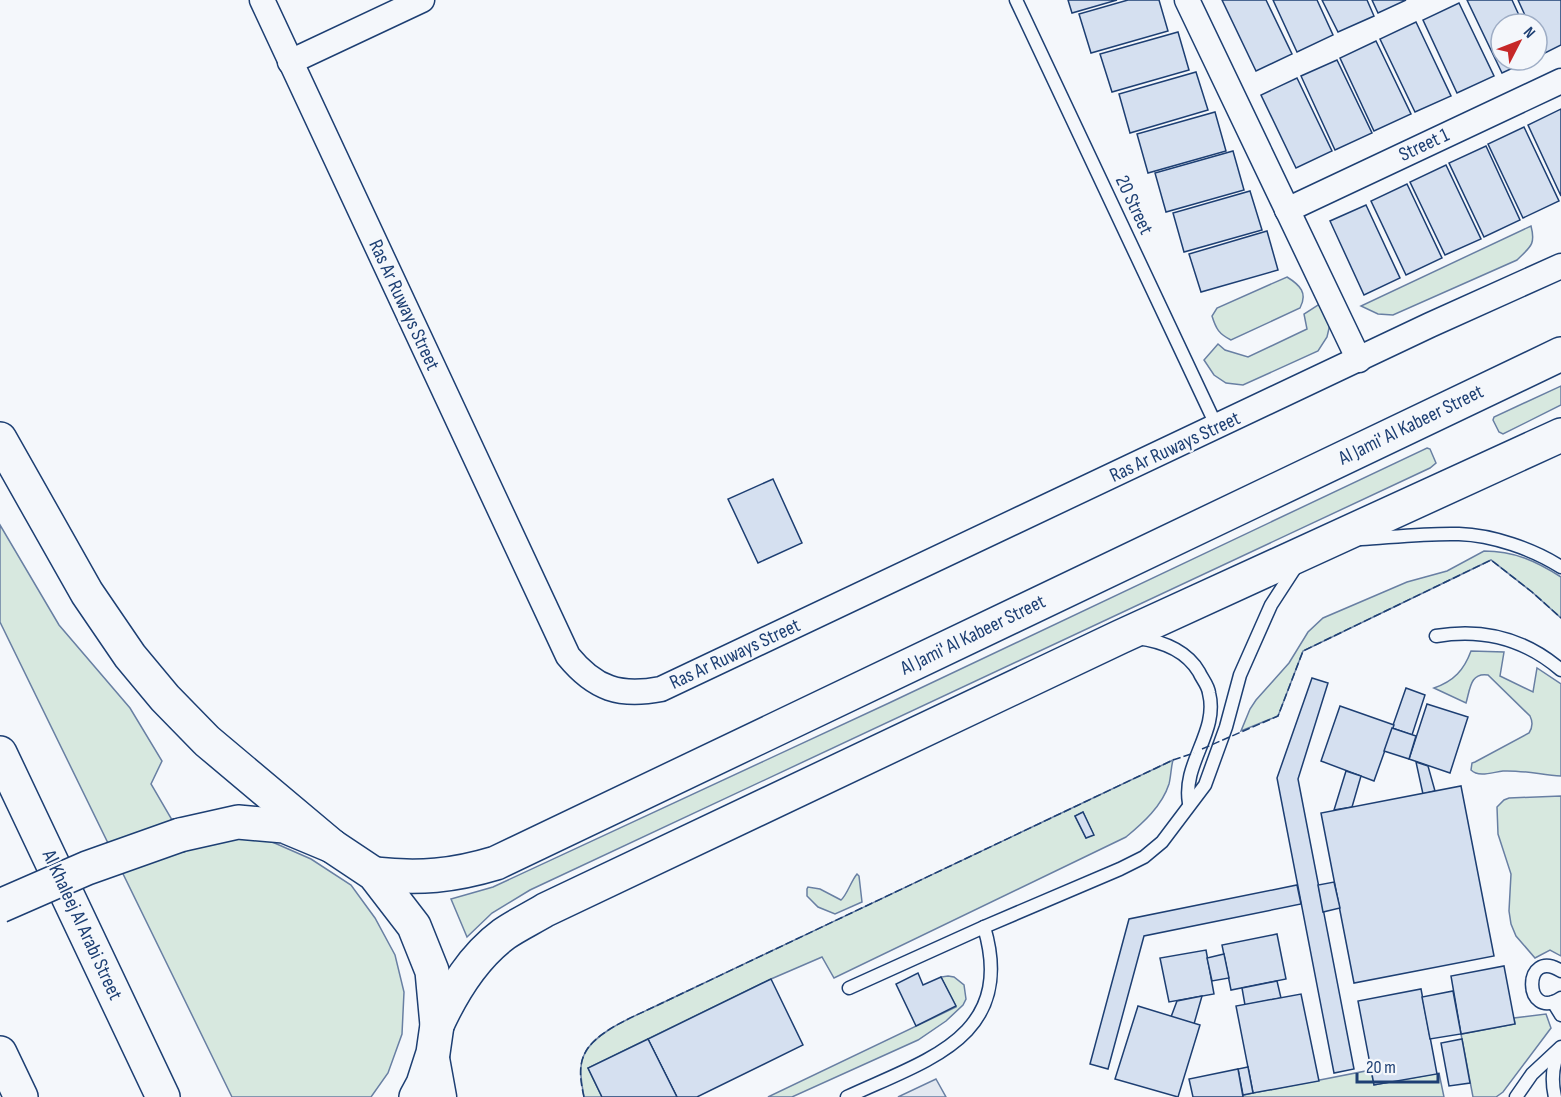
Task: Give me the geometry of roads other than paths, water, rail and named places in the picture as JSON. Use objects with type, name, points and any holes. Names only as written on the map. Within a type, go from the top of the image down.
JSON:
[{"type":"main road","name":"Al Jami' Al Kabeer Street","points":[[374,874],[406,878],[439,876],[496,863],[1561,354]]},
{"type":"main road","points":[[417,1097],[449,999],[464,974],[483,952],[505,934],[545,910],[1120,637],[1561,435]]},
{"type":"main road","points":[[0,439],[87,593],[130,656],[165,698],[207,741],[332,846],[374,874],[414,926],[432,971],[435,1039]]},
{"type":"main road","name":"Al Khaleej Al Arabi Street","points":[[0,753],[163,1097]]},
{"type":"main road","points":[[0,906],[87,868],[180,835],[238,822],[284,826],[332,846]]},
{"type":"main road","points":[[0,1053],[21,1097]]},
{"type":"street","name":"Ras Ar Ruways Street","points":[[262,0],[568,657],[581,672],[599,685],[620,692],[641,693],[661,689],[1561,266]]},
{"type":"street","points":[[290,62],[422,0]]},
{"type":"street","points":[[1194,2],[1287,210],[1359,360]]},
{"type":"street","name":"Street 1","points":[[1287,210],[1561,81]]},
{"type":"street","points":[[435,1039],[441,1097]]},
{"type":"lane","name":"20 Street","points":[[1016,0],[1217,427]]},
{"type":"lane","points":[[849,988],[1144,857],[1162,842],[1177,824],[1189,803],[1205,785],[1240,675],[1271,605],[1290,575],[1319,545],[1460,534],[1496,540],[1519,547],[1544,556],[1561,567]]},
{"type":"lane","points":[[1436,636],[1454,633],[1493,635],[1532,649],[1561,670]]},
{"type":"lane","points":[[1120,637],[1153,640],[1182,654],[1194,664],[1209,690],[1211,716],[1189,778],[1187,791],[1189,803]]},
{"type":"lane","points":[[847,1097],[949,1048],[967,1031],[980,1013],[988,992],[992,970],[990,948],[984,927]]},
{"type":"lane","points":[[1561,971],[1554,967],[1540,969],[1531,980],[1534,995],[1546,1003],[1557,1000],[1561,1015]]},
{"type":"lane","points":[[1515,1097],[1536,1069],[1561,1047]]},
{"type":"lane","points":[[1555,1097],[1552,1072],[1561,1047]]}]
